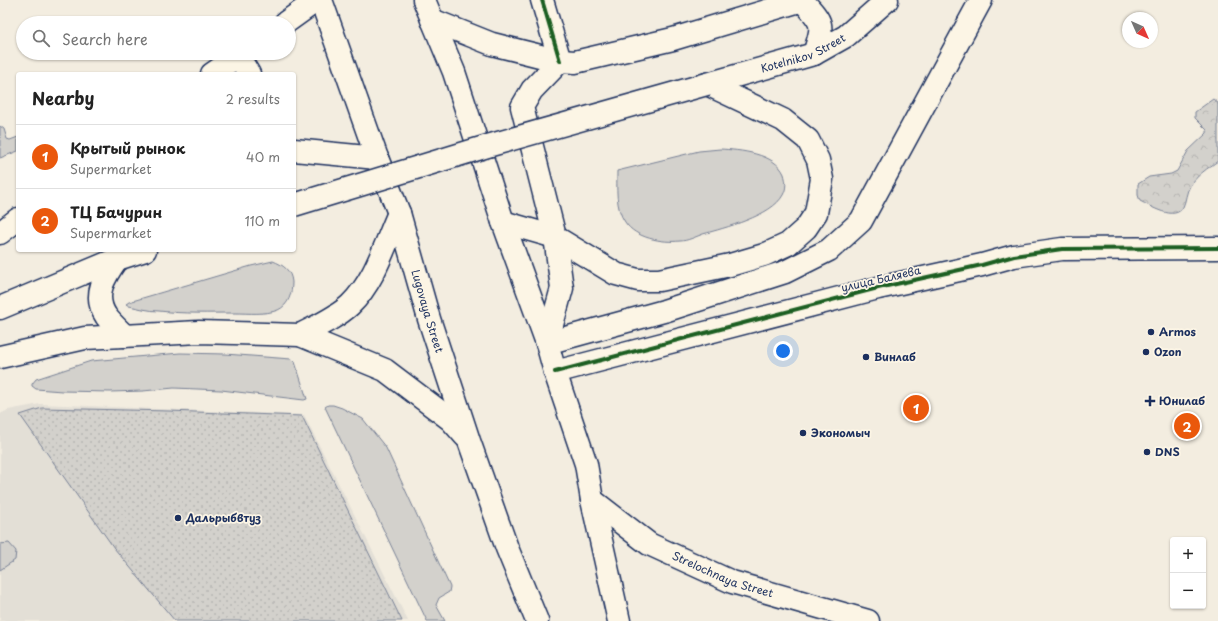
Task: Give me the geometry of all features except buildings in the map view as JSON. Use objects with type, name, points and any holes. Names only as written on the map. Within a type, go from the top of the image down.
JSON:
[{"type":"main road","points":[[295,16],[317,0]]},
{"type":"main road","name":"Lugovaya Street","points":[[321,0],[377,158],[399,213],[429,319],[469,441],[507,548],[537,621]]},
{"type":"main road","points":[[424,0],[454,72],[503,222],[547,343],[555,372],[586,464],[592,500],[619,621]]},
{"type":"main road","points":[[542,0],[560,62]]},
{"type":"main road","points":[[432,20],[492,44],[560,62],[575,62],[673,39],[802,0],[816,15],[820,23],[821,31],[814,54]]},
{"type":"main road","name":"Kotelnikov Street","points":[[296,204],[491,146],[814,54],[846,36],[887,0]]},
{"type":"main road","points":[[547,343],[664,311],[785,272],[829,250],[861,221],[981,0]]},
{"type":"main road","points":[[217,72],[243,61]]},
{"type":"main road","points":[[547,343],[562,288],[555,237],[522,107],[532,90],[560,62]]},
{"type":"main road","points":[[503,222],[555,237],[616,274],[638,280],[659,280],[730,265],[764,255],[788,244],[806,228],[816,213],[822,179],[818,160],[808,140],[783,120],[707,84]]},
{"type":"main road","points":[[296,150],[377,158]]},
{"type":"main road","points":[[300,335],[328,321],[350,305],[362,291],[374,272],[399,213]]},
{"type":"main road","points":[[0,233],[16,221]]},
{"type":"main road","points":[[0,233],[16,228]]},
{"type":"main road","name":"улица Баляева","points":[[555,372],[878,288],[982,265],[1014,256],[1062,249],[1218,248]]},
{"type":"main road","points":[[0,308],[117,259],[139,252]]},
{"type":"main road","points":[[117,259],[105,276],[100,292],[100,304],[106,316],[126,336]]},
{"type":"main road","points":[[0,357],[85,338],[199,332],[300,335],[385,370],[451,420],[469,441]]},
{"type":"main road","name":"Strelochnaya Street","points":[[592,500],[649,544],[732,582],[868,621]]},
{"type":"shaded area","name":"Дальрыбвтуз","points":[[40,404],[304,415],[408,621],[0,621],[0,414],[8,410]]},
{"type":"green space","points":[[1213,99],[1218,103],[1218,161],[1196,178],[1190,186],[1183,207],[1179,211],[1174,213],[1162,212],[1140,201],[1138,195],[1138,184],[1149,177],[1171,174],[1177,171],[1188,151],[1207,133],[1207,130],[1195,118],[1195,112]]},
{"type":"green space","points":[[0,126],[4,129],[7,139],[10,140],[16,138],[16,152],[0,158]]},
{"type":"green space","points":[[720,149],[737,150],[756,154],[773,161],[784,174],[786,187],[783,195],[769,209],[758,215],[688,240],[657,240],[642,236],[629,227],[622,216],[618,204],[617,171],[699,151]]},
{"type":"green space","points":[[273,261],[286,268],[290,274],[292,282],[287,302],[282,308],[273,312],[178,313],[148,310],[126,304],[251,266]]},
{"type":"green space","points":[[180,353],[225,354],[291,359],[295,362],[307,399],[304,400],[221,390],[174,388],[110,392],[62,391],[36,389],[32,386],[36,379],[91,361]]},
{"type":"green space","points":[[328,405],[342,408],[363,419],[386,448],[450,587],[449,592],[439,598],[436,605],[445,621],[427,621],[325,407]]},
{"type":"green space","name":"Дальрыбвтуз","points":[[42,408],[302,416],[402,621],[175,621],[114,548],[20,415]]},
{"type":"green space","points":[[9,543],[16,551],[15,560],[0,570],[0,544]]},
{"type":"cycle path","points":[[542,0],[560,61]]},
{"type":"cycle path","points":[[555,372],[878,288],[982,265],[1014,256],[1062,249],[1218,248]]},
{"type":"place","name":"Armos","points":[[1151,332]]},
{"type":"place","name":"Ozon","points":[[1146,352]]},
{"type":"place","name":"Винлаб","points":[[866,357]]},
{"type":"place","name":"Юнилаб","points":[[1150,401]]},
{"type":"place","name":"Крытый рынок","points":[[916,408]]},
{"type":"place","name":"ТЦ Бачурин","points":[[1187,426]]},
{"type":"place","name":"Экономыч","points":[[803,433]]},
{"type":"place","name":"DNS","points":[[1147,452]]},
{"type":"place","name":"Дальрыбвтуз","points":[[178,518]]}]
